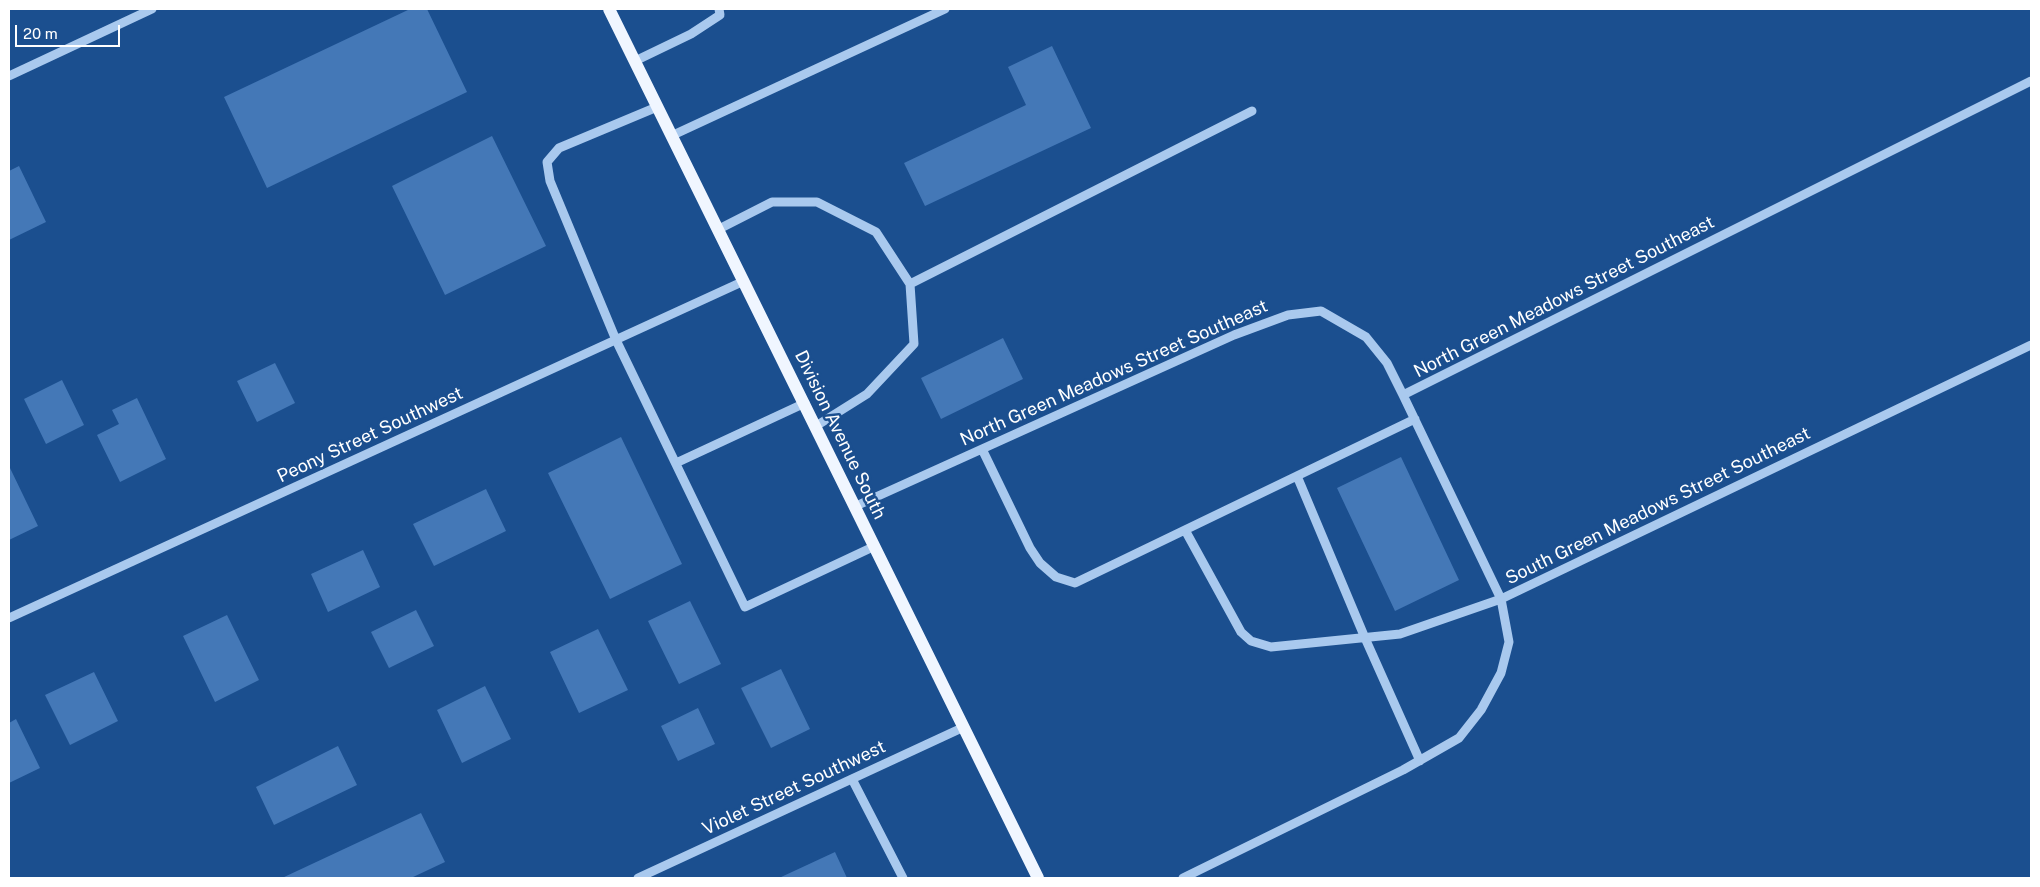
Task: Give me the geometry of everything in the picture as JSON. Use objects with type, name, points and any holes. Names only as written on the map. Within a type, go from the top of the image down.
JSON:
[{"type":"main road","name":"Division Avenue South","points":[[609,9],[1038,878]]},
{"type":"street","points":[[9,76],[152,9]]},
{"type":"street","points":[[635,61],[691,34],[720,15],[719,9]]},
{"type":"street","points":[[671,136],[945,9]]},
{"type":"street","name":"North Green Meadows Street Southeast","points":[[856,506],[1234,335],[1288,314],[1321,310],[1366,337],[1387,363],[1403,395],[2031,81]]},
{"type":"street","points":[[657,107],[559,148],[547,162],[550,181],[616,340],[745,607],[875,546]]},
{"type":"street","points":[[910,284],[1252,111]]},
{"type":"street","points":[[717,230],[772,202],[817,202],[876,232],[910,284],[914,344],[867,394],[816,426]]},
{"type":"street","name":"Peony Street Southwest","points":[[9,618],[744,281]]},
{"type":"street","name":"South Green Meadows Street Southeast","points":[[1183,878],[1420,761],[1459,738],[1481,710],[1501,673],[1510,642],[1501,599],[2031,345]]},
{"type":"street","points":[[1185,530],[1241,632],[1251,641],[1271,647],[1400,634],[1501,599],[1403,395]]},
{"type":"street","points":[[676,463],[805,403]]},
{"type":"street","points":[[982,449],[1030,548],[1040,563],[1056,577],[1075,583],[1415,419]]},
{"type":"street","points":[[1297,476],[1365,638],[1420,761]]},
{"type":"street","name":"Violet Street Southwest","points":[[644,877],[964,727]]},
{"type":"street","points":[[852,779],[903,878]]},
{"type":"building","points":[[410,9],[427,9],[467,92],[267,188],[224,97]]},
{"type":"building","points":[[1052,46],[1091,128],[925,206],[904,163],[1026,105],[1008,67]]},
{"type":"building","points":[[492,136],[546,246],[445,295],[392,186]]},
{"type":"building","points":[[19,166],[46,222],[9,240],[9,171]]},
{"type":"building","points":[[1003,338],[1023,379],[941,419],[921,378]]},
{"type":"building","points":[[275,363],[295,403],[257,422],[237,381]]},
{"type":"building","points":[[62,380],[84,425],[46,444],[24,399]]},
{"type":"building","points":[[137,398],[166,459],[120,482],[97,435],[119,424],[112,410]]},
{"type":"building","points":[[621,437],[682,564],[610,599],[548,473]]},
{"type":"building","points":[[1401,457],[1459,580],[1395,611],[1337,488]]},
{"type":"building","points":[[9,469],[38,526],[9,540]]},
{"type":"building","points":[[486,489],[506,531],[434,566],[413,524]]},
{"type":"building","points":[[363,550],[380,587],[328,612],[311,574]]},
{"type":"building","points":[[690,601],[721,664],[679,684],[648,621]]},
{"type":"building","points":[[416,610],[434,646],[389,668],[371,632]]},
{"type":"building","points":[[227,615],[259,680],[215,702],[183,636]]},
{"type":"building","points":[[598,629],[628,690],[579,713],[550,652]]},
{"type":"building","points":[[781,669],[810,729],[771,748],[741,688]]},
{"type":"building","points":[[94,672],[118,721],[70,745],[45,695]]},
{"type":"building","points":[[485,686],[511,739],[462,763],[437,710]]},
{"type":"building","points":[[698,708],[715,744],[678,761],[661,726]]},
{"type":"building","points":[[16,719],[40,768],[9,783],[9,723]]},
{"type":"building","points":[[338,746],[357,785],[274,825],[256,787]]},
{"type":"building","points":[[421,813],[445,862],[411,878],[282,878]]},
{"type":"building","points":[[835,852],[847,878],[779,878]]}]
